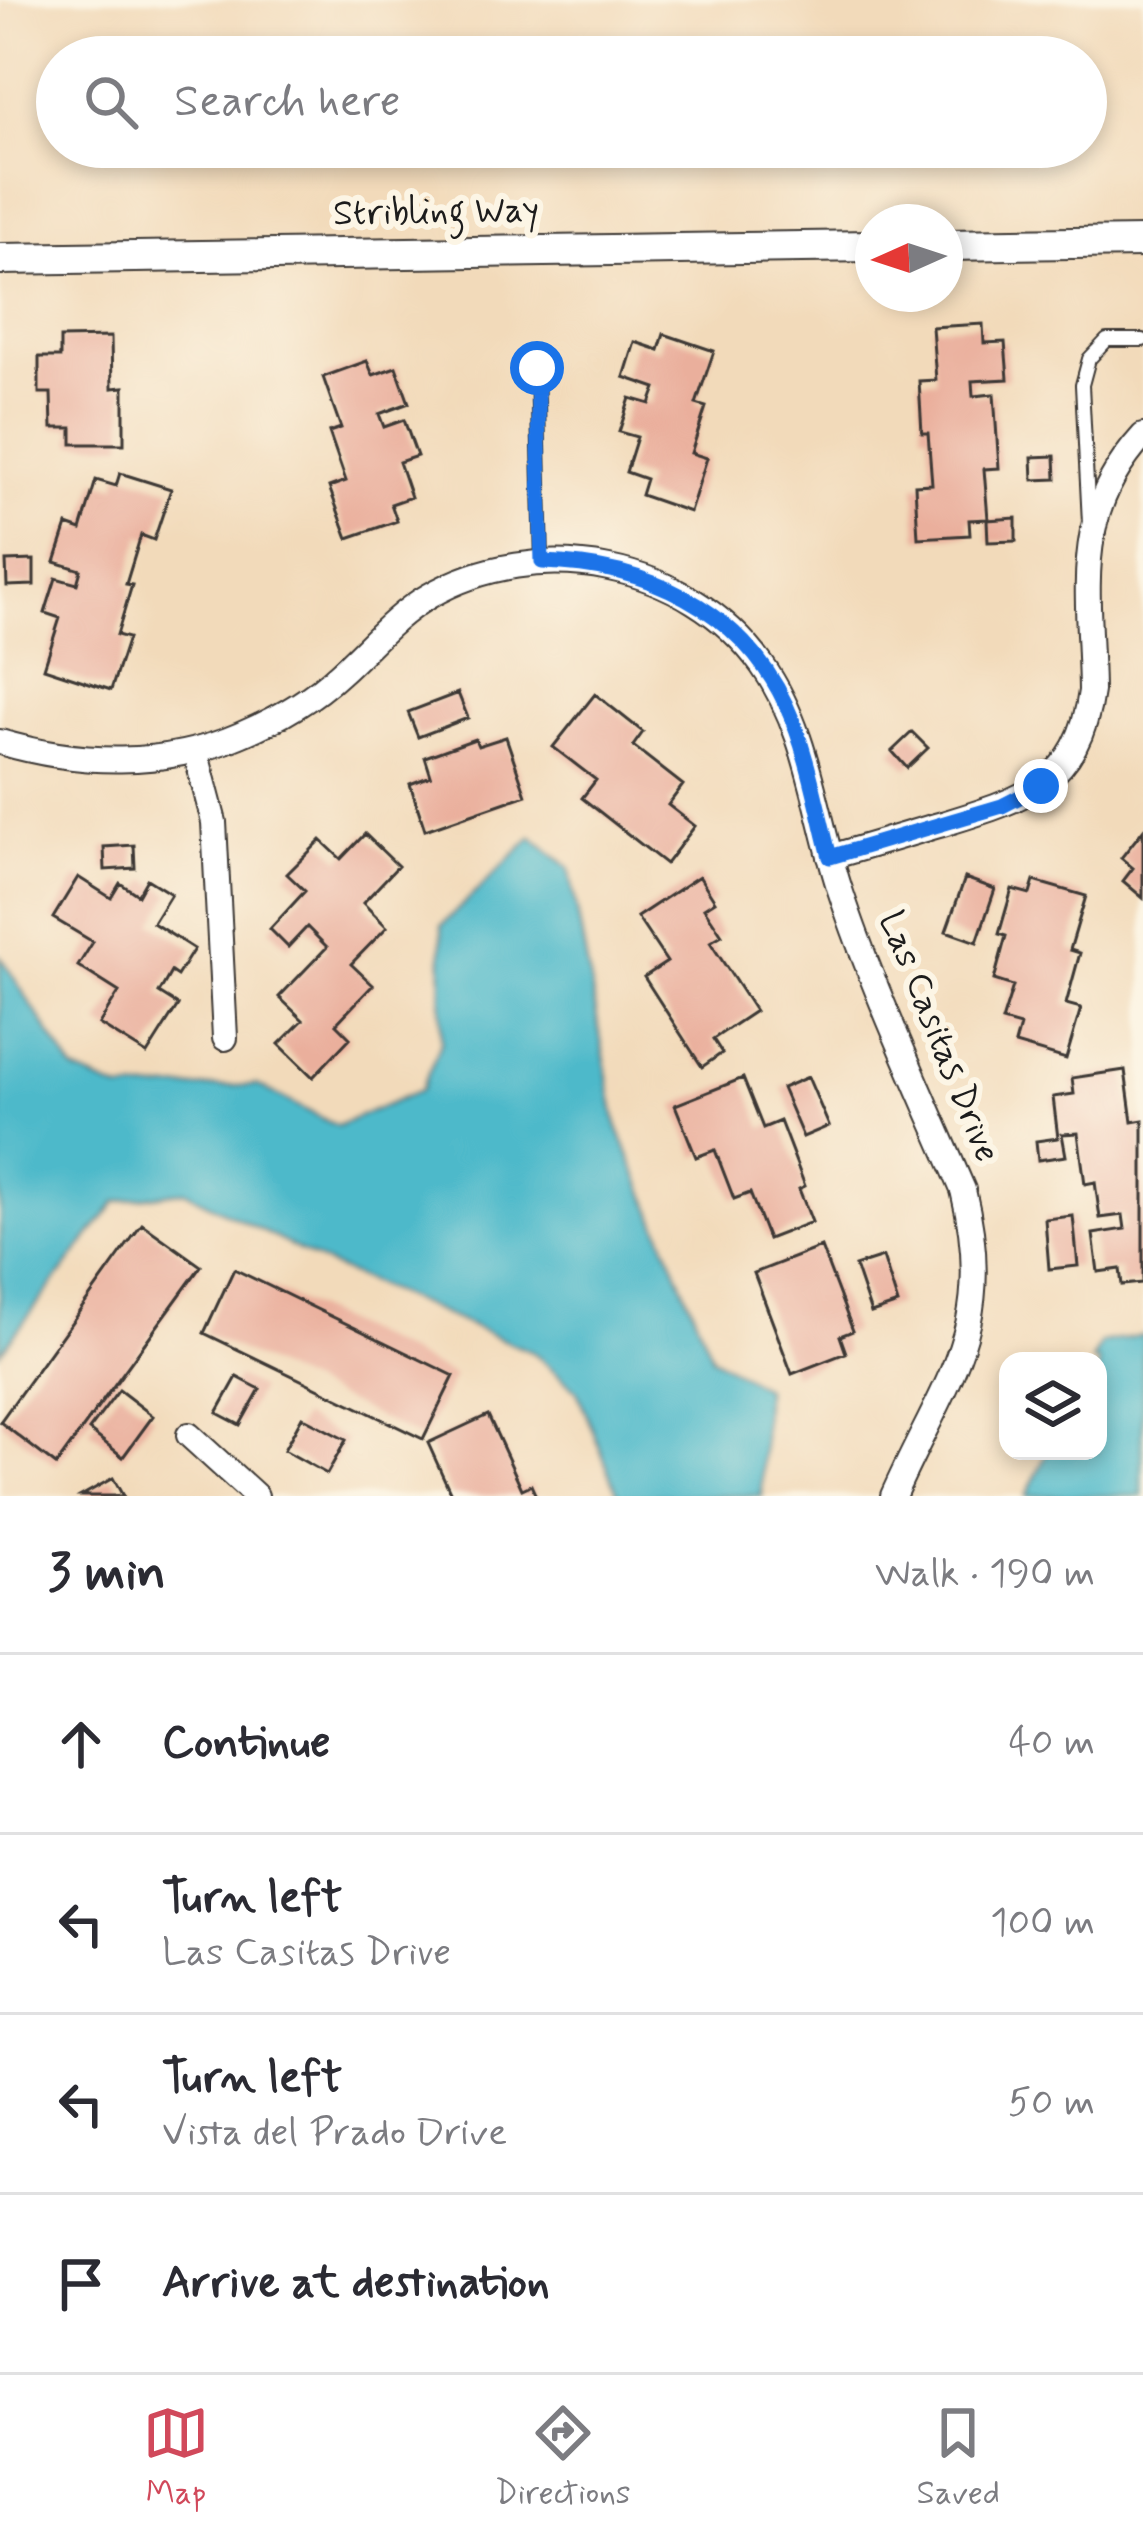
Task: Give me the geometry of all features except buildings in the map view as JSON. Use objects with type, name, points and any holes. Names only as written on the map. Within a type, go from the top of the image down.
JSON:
[{"type":"street","points":[[963,245],[1143,242]]},
{"type":"street","name":"Stribling Way","points":[[0,259],[855,246]]},
{"type":"street","points":[[830,857],[1002,806],[1023,798],[1058,771],[1082,734],[1091,691],[1089,536],[1103,492],[1143,436]]},
{"type":"street","name":"Las Casitas Drive","points":[[0,742],[38,754],[89,760],[138,760],[195,750],[280,716],[322,688],[392,622],[427,597],[460,580],[500,568],[584,563],[646,578],[719,620],[749,649],[784,702],[865,957],[962,1190],[973,1231],[976,1273],[967,1336],[953,1376],[893,1496]]},
{"type":"street","points":[[195,750],[214,822],[225,1038]]},
{"type":"street","points":[[190,1435],[256,1496]]},
{"type":"lane","points":[[1089,536],[1082,385],[1089,359],[1107,340],[1143,340]]},
{"type":"lane","points":[[537,368],[542,562]]},
{"type":"water","points":[[532,837],[569,868],[617,1125],[712,1357],[764,1388],[762,1496],[619,1496],[577,1391],[534,1353],[326,1264],[184,1191],[116,1202],[0,1353],[0,956],[74,1071],[121,1091],[257,1085],[337,1126],[421,1090],[441,1043],[442,925]]},
{"type":"water","points":[[1143,1335],[1142,1496],[1026,1496],[1044,1460],[1107,1460],[1107,1352],[1096,1352],[1101,1343]]},
{"type":"route","points":[[537,368],[542,562],[605,566],[646,578],[719,620],[749,649],[784,702],[800,742],[830,857],[1002,806],[1041,786]]}]
